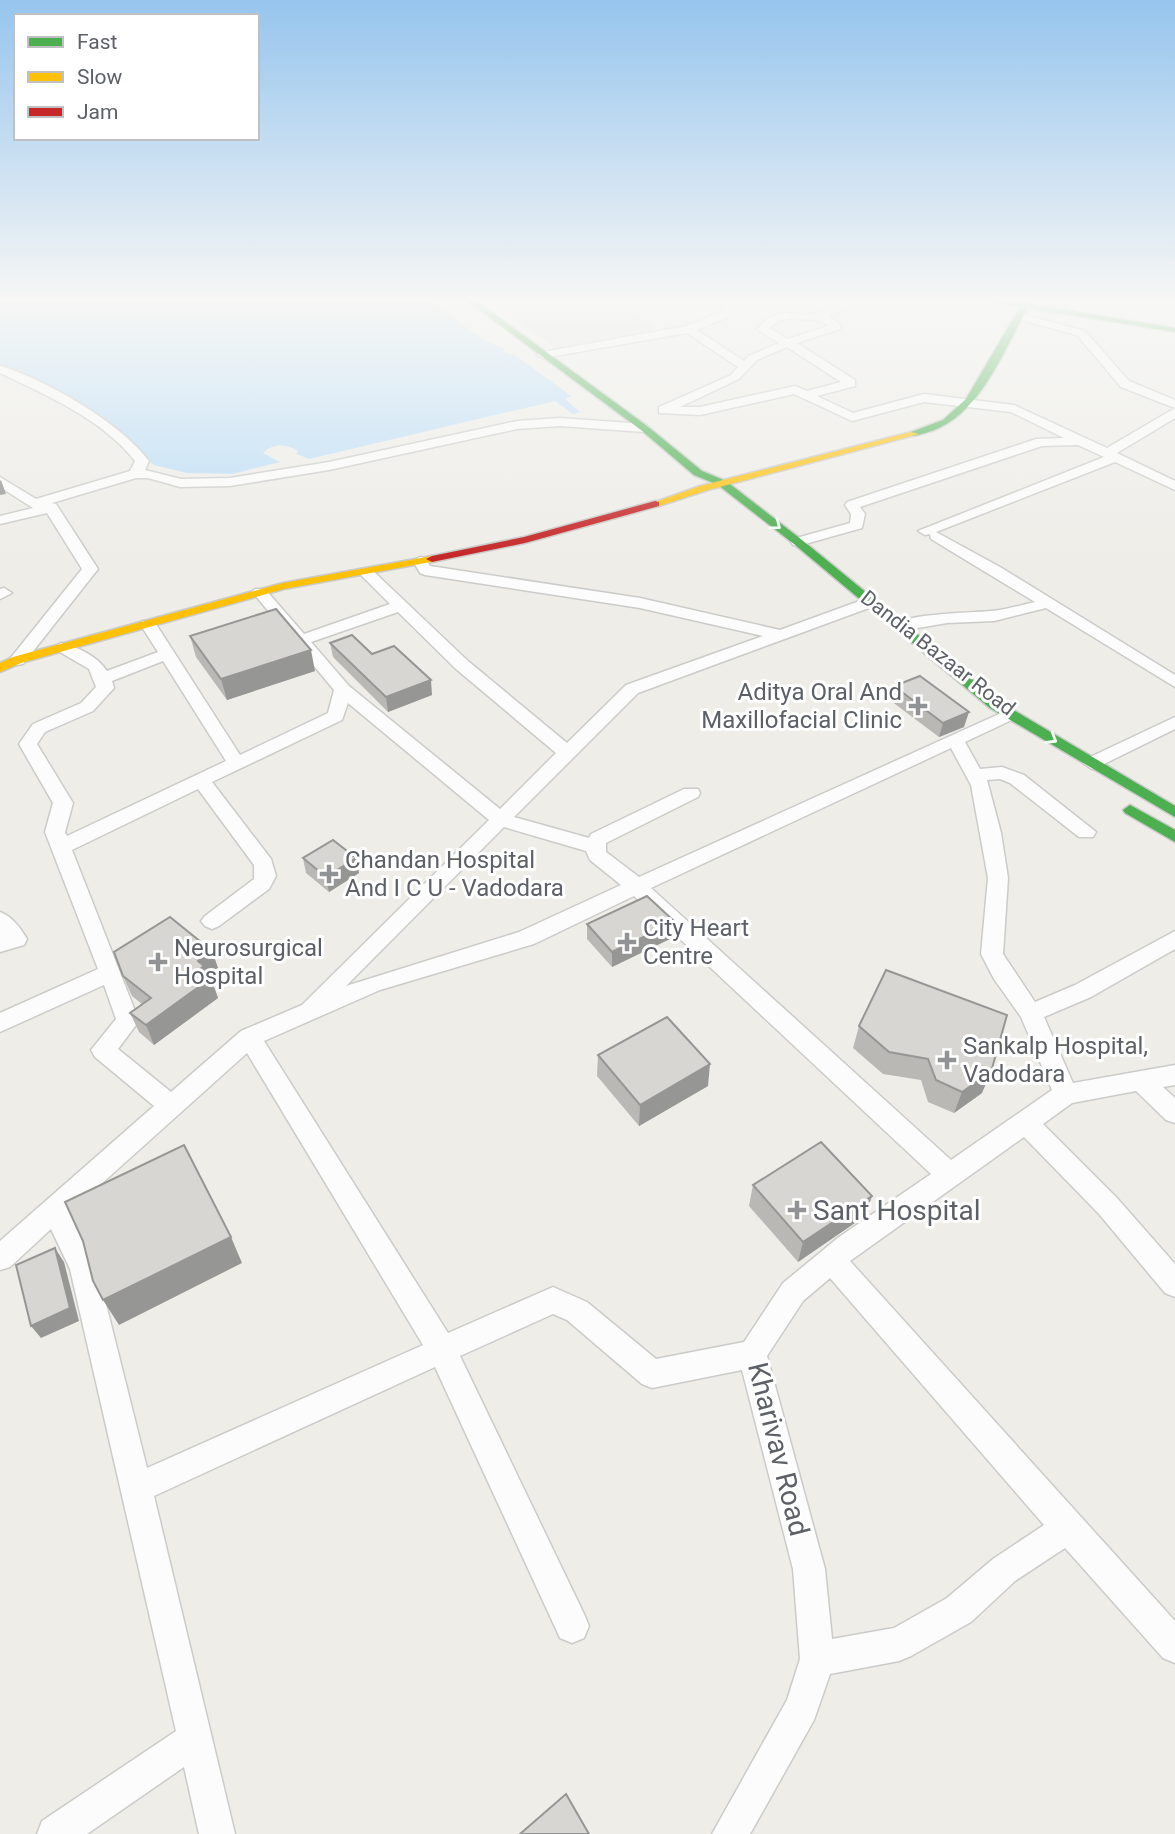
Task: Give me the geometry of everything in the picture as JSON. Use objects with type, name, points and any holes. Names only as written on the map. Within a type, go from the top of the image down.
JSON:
[{"type":"street","points":[[30,385],[82,411],[120,438],[142,461],[135,474]]},
{"type":"street","name":"Dandia Bazaar Road","points":[[584,385],[639,425],[706,486],[728,488],[798,541],[995,705],[994,717],[1011,737]]},
{"type":"street","points":[[34,504],[135,474],[149,474],[180,483],[230,482],[329,466],[517,425],[560,422],[639,425],[663,410],[718,385]]},
{"type":"street","points":[[807,395],[845,385]]},
{"type":"street","points":[[728,488],[946,422],[968,403],[980,385]]},
{"type":"street","points":[[0,668],[17,660],[283,586],[369,573],[405,573],[422,566],[527,551],[706,486],[728,488],[885,454],[944,435],[975,418],[995,385]]},
{"type":"street","points":[[1126,385],[1175,404]]},
{"type":"street","points":[[663,410],[700,411],[795,390],[852,418],[924,398],[1014,409],[1175,486]]},
{"type":"street","points":[[1175,412],[1112,455],[931,533],[1175,682]]},
{"type":"street","points":[[798,541],[857,526],[859,514],[852,505],[1041,442],[1081,440]]},
{"type":"street","points":[[0,481],[34,504],[51,507],[90,569],[17,660]]},
{"type":"street","points":[[0,520],[51,507]]},
{"type":"street","points":[[422,566],[640,603],[782,635]]},
{"type":"street","points":[[369,573],[462,665],[567,753]]},
{"type":"street","points":[[260,592],[343,690],[500,819],[595,847]]},
{"type":"street","points":[[304,1013],[632,689],[782,635],[844,606],[871,602]]},
{"type":"street","points":[[900,626],[947,618],[995,616],[1049,603]]},
{"type":"street","points":[[301,640],[400,606]]},
{"type":"street","name":"Dandia Bazaar Road","points":[[844,606],[867,625]]},
{"type":"street","points":[[148,624],[237,764]]},
{"type":"street","points":[[61,648],[94,662],[105,688],[87,707],[39,728],[28,744],[63,803],[55,832],[128,1021],[103,1050],[171,1106]]},
{"type":"street","points":[[103,678],[167,654]]},
{"type":"street","points":[[61,847],[335,716],[343,690]]},
{"type":"street","name":"Dandia Bazaar Road","points":[[994,717],[1092,762],[1175,812]]},
{"type":"street","points":[[0,1258],[249,1037],[373,984],[526,938],[955,739],[994,717]]},
{"type":"street","points":[[1092,762],[1175,722]]},
{"type":"street","points":[[955,739],[980,785],[991,833],[998,878],[992,954],[1031,1013],[1066,1094]]},
{"type":"street","points":[[974,775],[1002,774],[1017,779],[1086,832]]},
{"type":"street","points":[[201,780],[264,864],[266,876],[262,884],[212,920]]},
{"type":"street","points":[[691,793],[598,839],[595,847],[597,855],[637,887],[949,1175]]},
{"type":"street","points":[[1120,804],[1175,837]]},
{"type":"street","points":[[0,919],[16,939],[0,944]]},
{"type":"street","points":[[1031,1013],[1083,991],[1175,939]]},
{"type":"street","points":[[0,1023],[110,973]]},
{"type":"street","points":[[0,1039],[24,1012]]},
{"type":"street","points":[[249,1037],[442,1350],[572,1626]]},
{"type":"street","name":"Kharivav Road","points":[[730,1834],[802,1708],[817,1659],[808,1569],[795,1509],[752,1354],[793,1292],[831,1260],[1066,1094],[1175,1075]]},
{"type":"street","points":[[1141,1081],[1175,1113]]},
{"type":"street","points":[[1025,1122],[1108,1206],[1175,1284]]},
{"type":"street","points":[[55,1209],[83,1268],[217,1834]]},
{"type":"street","points":[[831,1260],[1175,1646]]},
{"type":"street","points":[[137,1488],[553,1300],[577,1311],[653,1374],[752,1354]]},
{"type":"street","points":[[817,1659],[899,1644],[959,1611],[1004,1570],[1068,1528]]},
{"type":"street","points":[[55,1834],[195,1739]]},
{"type":"water","points":[[36,385],[555,385],[571,396],[565,399],[580,412],[573,414],[555,401],[309,459],[297,454],[298,451],[294,449],[276,446],[263,453],[280,462],[232,474],[187,473],[154,465],[86,409]]},
{"type":"building","points":[[276,609],[311,650],[221,679],[190,636]]},
{"type":"building","points":[[352,635],[372,654],[394,646],[431,680],[386,697],[330,643]]},
{"type":"building","points":[[920,676],[969,712],[943,723],[894,686]]},
{"type":"building","points":[[333,840],[356,858],[326,877],[303,858]]},
{"type":"building","points":[[647,896],[675,922],[612,952],[587,924]]},
{"type":"building","points":[[170,917],[212,951],[198,961],[204,966],[200,969],[211,978],[146,1025],[130,1013],[151,998],[123,976],[114,952]]},
{"type":"building","points":[[886,970],[1007,1015],[991,1072],[962,1092],[936,1080],[928,1059],[889,1052],[859,1026]]},
{"type":"building","points":[[667,1017],[710,1064],[640,1105],[598,1055]]},
{"type":"building","points":[[821,1142],[872,1196],[803,1242],[753,1185]]},
{"type":"building","points":[[184,1145],[231,1237],[103,1300],[93,1281],[83,1241],[65,1202]]},
{"type":"building","points":[[55,1248],[70,1308],[31,1326],[16,1265]]},
{"type":"building","points":[[566,1794],[589,1834],[520,1834]]},
{"type":"traffic: fast","points":[[585,385],[644,428],[698,473],[722,483],[798,542],[995,705],[1175,812]]},
{"type":"traffic: fast","points":[[914,434],[946,422],[970,401],[979,385]]},
{"type":"traffic: fast","points":[[1130,810],[1175,837]]},
{"type":"traffic: slow","points":[[655,504],[704,488],[914,434]]},
{"type":"traffic: slow","points":[[0,668],[17,660],[283,586],[432,559]]},
{"type":"traffic: jam","points":[[432,559],[525,540],[655,504]]},
{"type":"place","name":"Aditya Oral And Maxillofacial Clinic","points":[[918,706]]},
{"type":"place","name":"Chandan Hospital And I C U - Vadodara","points":[[329,874]]},
{"type":"place","name":"City Heart Centre","points":[[627,942]]},
{"type":"place","name":"Neurosurgical Hospital","points":[[158,962]]},
{"type":"place","name":"Sankalp Hospital, Vadodara","points":[[947,1060]]},
{"type":"place","name":"Sant Hospital","points":[[797,1210]]}]
